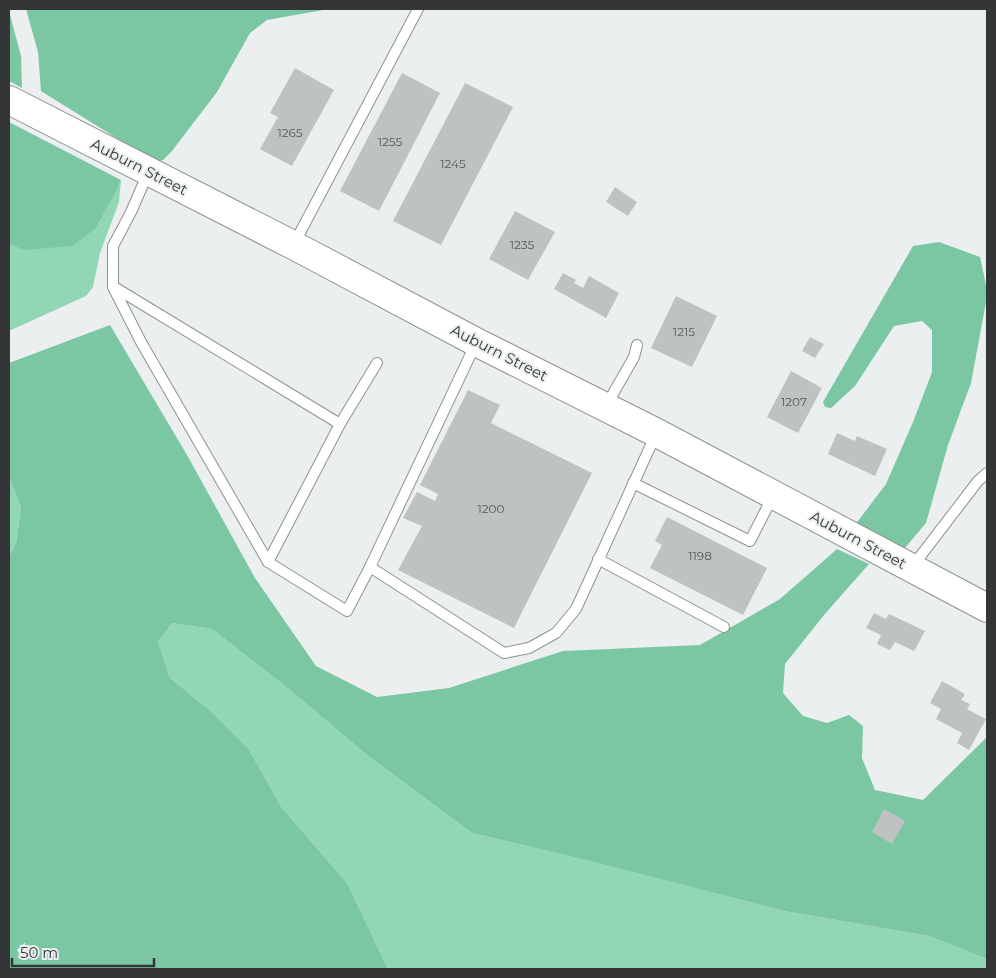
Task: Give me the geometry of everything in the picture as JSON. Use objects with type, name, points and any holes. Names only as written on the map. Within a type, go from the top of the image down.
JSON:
[{"type":"main road","name":"Auburn Street","points":[[9,100],[293,245],[476,342],[657,433],[987,608]]},
{"type":"lane","points":[[293,245],[418,9]]},
{"type":"lane","points":[[148,172],[131,212],[113,246],[113,287],[141,342],[268,562],[347,611],[370,567],[476,342]]},
{"type":"lane","points":[[113,287],[340,424]]},
{"type":"lane","points":[[606,407],[634,357],[637,346]]},
{"type":"lane","points":[[268,562],[340,424],[377,363]]},
{"type":"lane","points":[[370,567],[504,653],[529,648],[556,633],[576,609],[657,433]]},
{"type":"lane","points":[[912,568],[972,489],[987,473]]},
{"type":"lane","points":[[633,483],[750,541],[774,494]]},
{"type":"lane","points":[[598,559],[724,627]]},
{"type":"green space","points":[[26,9],[329,9],[267,20],[250,33],[217,92],[172,151],[163,160],[155,162],[41,91],[38,52]]},
{"type":"green space","points":[[9,11],[21,56],[22,88],[9,81]]},
{"type":"green space","points":[[9,122],[121,180],[96,228],[72,246],[23,250],[9,244]]},
{"type":"green space","points":[[121,180],[119,202],[100,253],[93,287],[86,296],[9,331],[9,244],[23,250],[96,228]]},
{"type":"green space","points":[[939,242],[980,257],[987,297],[971,383],[948,445],[926,523],[904,549],[855,525],[886,484],[913,422],[932,372],[932,330],[922,321],[894,326],[855,386],[831,408],[825,407],[823,402],[913,246]]},
{"type":"green space","points":[[110,325],[187,455],[255,578],[316,666],[377,697],[449,688],[563,651],[700,645],[780,599],[837,549],[869,564],[824,615],[785,664],[783,693],[803,716],[827,723],[849,715],[863,726],[862,758],[875,790],[923,800],[987,737],[987,959],[929,936],[784,911],[472,833],[367,755],[290,690],[212,629],[172,623],[158,642],[170,678],[213,713],[248,748],[282,808],[347,883],[388,969],[9,969],[9,557],[16,543],[21,508],[9,477],[9,363]]},
{"type":"green space","points":[[9,477],[21,508],[16,543],[9,557]]},
{"type":"green space","points":[[172,623],[212,629],[290,690],[367,755],[472,833],[784,911],[929,936],[987,959],[987,969],[388,969],[347,883],[282,808],[248,748],[213,713],[170,678],[158,642]]},
{"type":"building","points":[[295,68],[334,90],[292,166],[260,149],[278,117],[270,113]]},
{"type":"building","points":[[402,73],[440,93],[379,211],[340,191]]},
{"type":"building","points":[[465,83],[513,107],[441,245],[393,221]]},
{"type":"building","points":[[615,187],[637,202],[628,216],[606,202]]},
{"type":"building","points":[[515,211],[555,232],[528,280],[489,259]]},
{"type":"building","points":[[563,273],[576,280],[574,283],[583,288],[589,276],[619,293],[606,318],[554,289]]},
{"type":"building","points":[[676,296],[717,316],[692,367],[651,348]]},
{"type":"building","points":[[810,337],[824,344],[815,358],[802,351]]},
{"type":"building","points":[[791,371],[822,388],[798,433],[767,417]]},
{"type":"building","points":[[468,390],[500,405],[491,423],[592,473],[514,628],[398,570],[422,526],[403,518],[417,492],[435,501],[438,494],[420,485]]},
{"type":"building","points":[[837,433],[855,441],[857,436],[887,449],[875,476],[828,454]]},
{"type":"building","points":[[667,517],[767,568],[743,615],[650,568],[662,545],[655,541]]},
{"type":"building","points":[[874,613],[886,619],[889,614],[925,631],[914,651],[895,642],[890,650],[877,644],[881,635],[866,628]]},
{"type":"building","points":[[942,681],[965,694],[961,700],[970,704],[967,709],[986,719],[969,750],[957,743],[962,733],[936,719],[941,709],[930,703]]},
{"type":"building","points":[[884,809],[905,821],[892,844],[872,832]]}]
